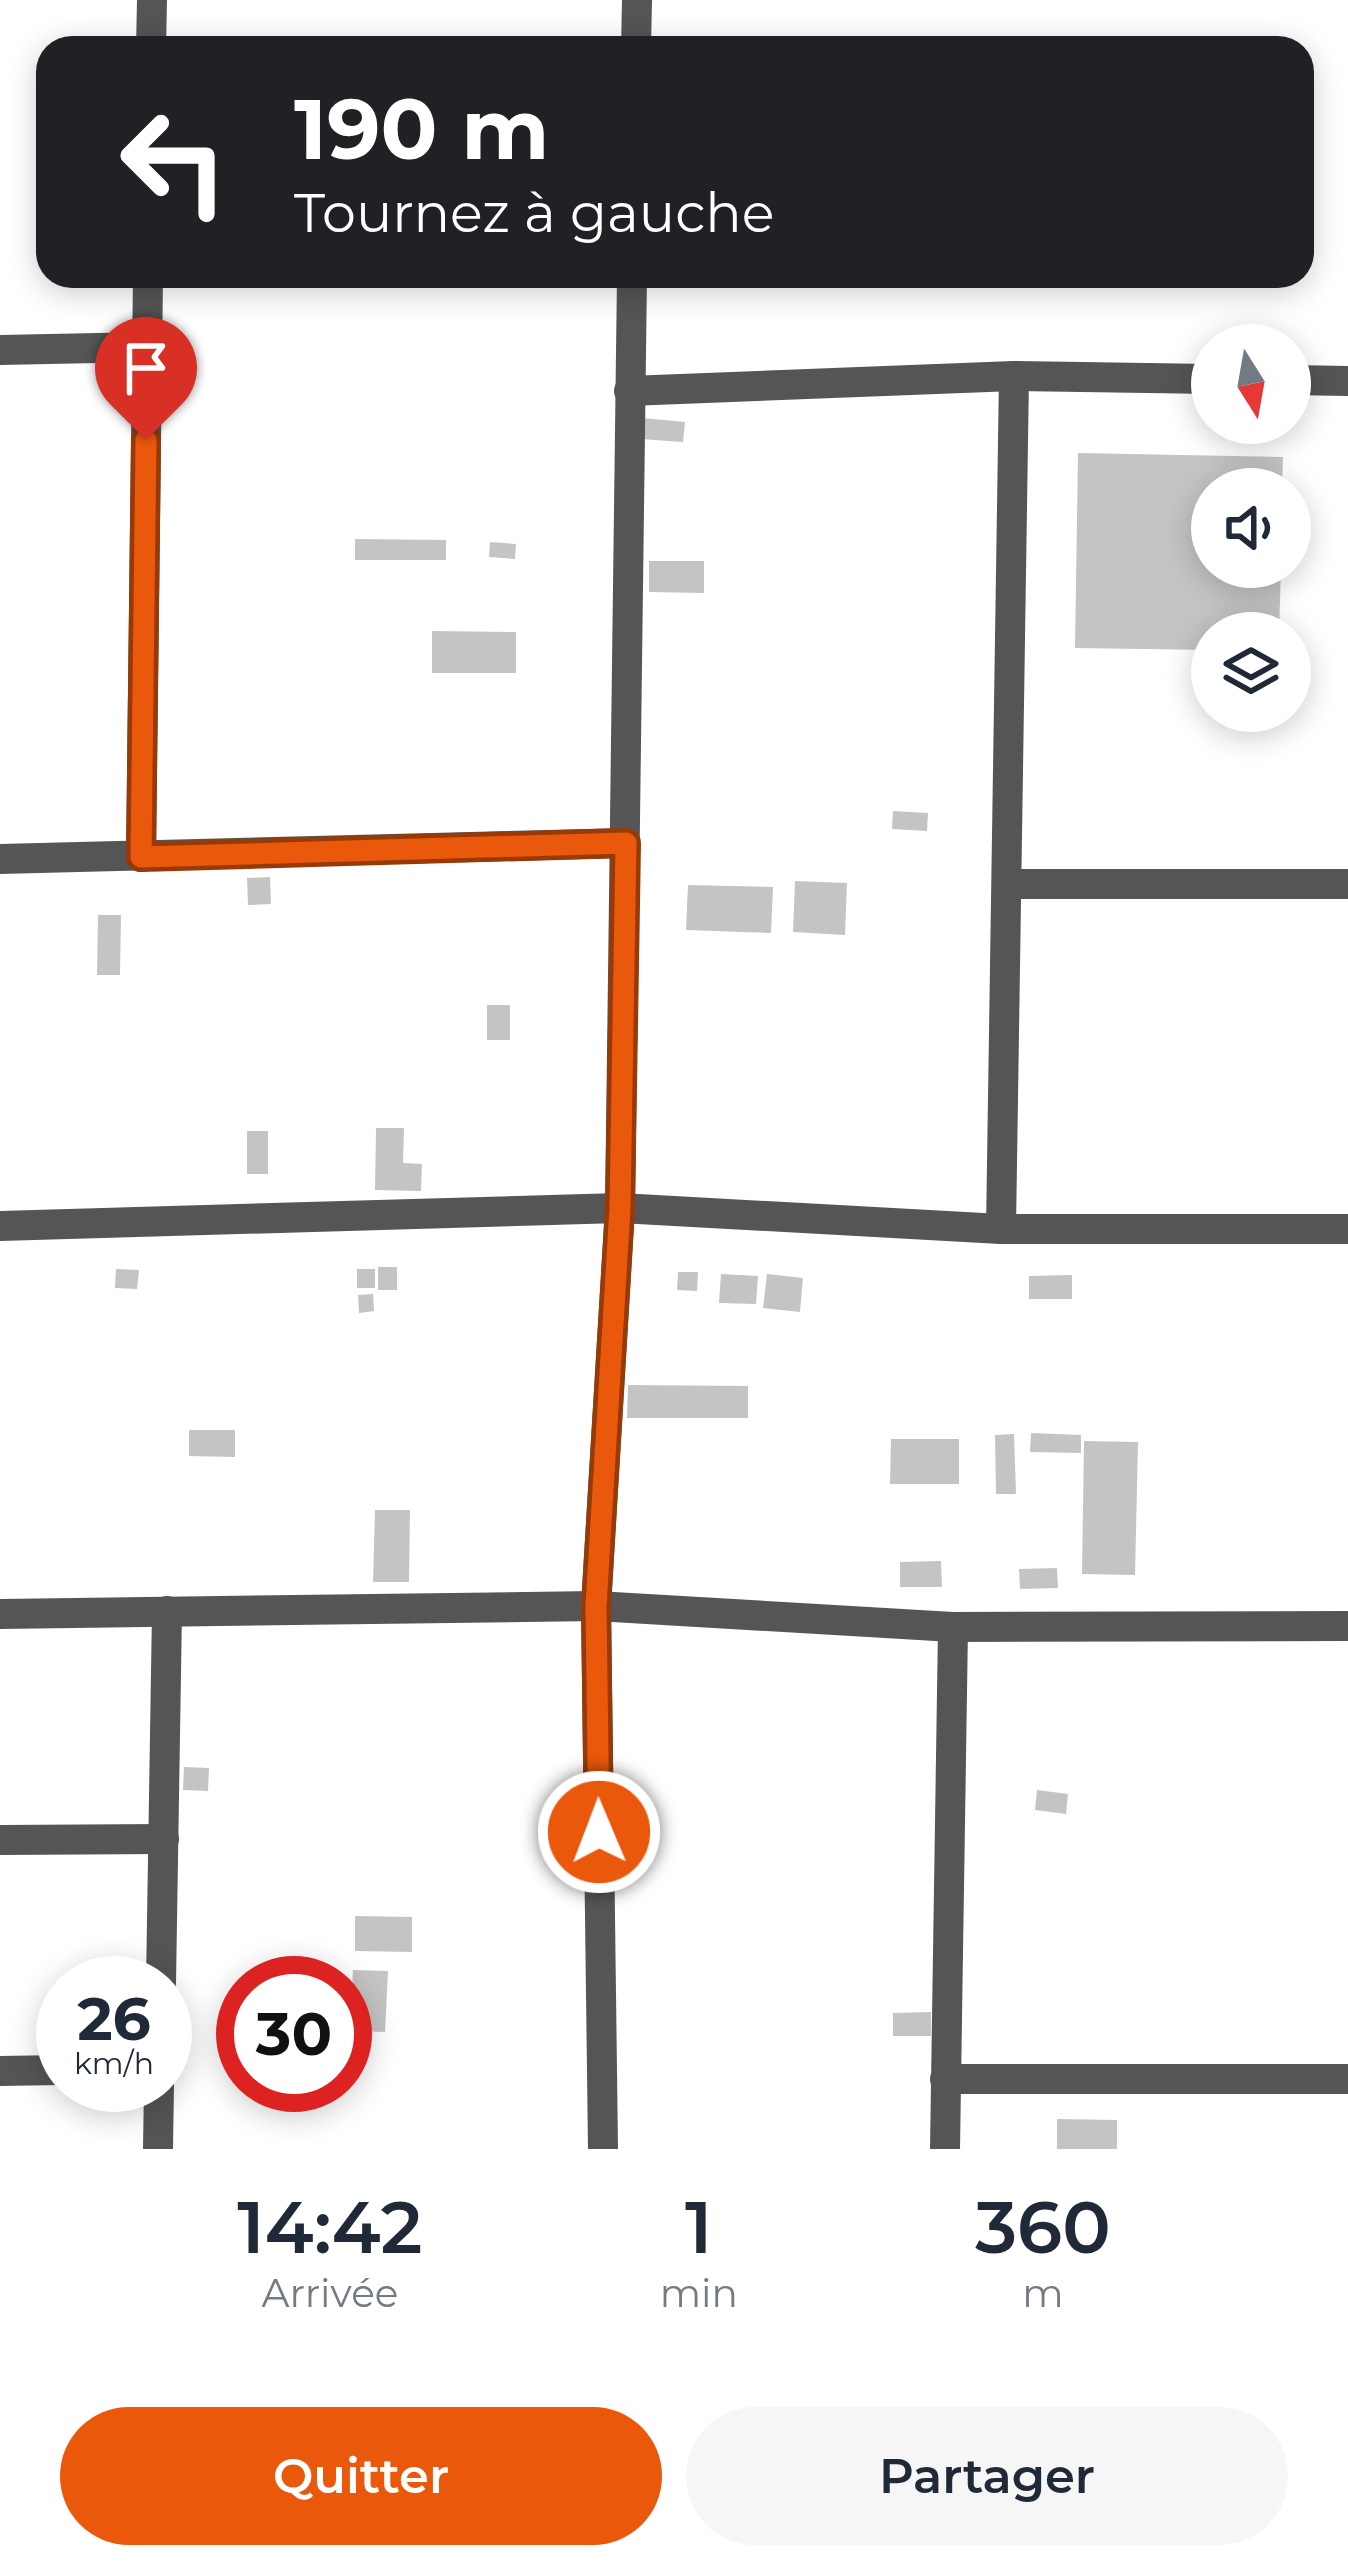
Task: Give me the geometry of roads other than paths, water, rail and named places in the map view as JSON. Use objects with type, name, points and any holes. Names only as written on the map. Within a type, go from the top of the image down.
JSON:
[{"type":"street","points":[[151,36],[152,0]]},
{"type":"street","points":[[636,36],[637,0]]},
{"type":"street","points":[[141,857],[148,288]]},
{"type":"street","points":[[603,2149],[596,1606],[620,1208],[632,288]]},
{"type":"street","points":[[0,350],[147,347]]},
{"type":"street","points":[[629,391],[1014,376],[1191,379]]},
{"type":"street","points":[[1001,1229],[1014,376]]},
{"type":"street","points":[[1311,380],[1348,381]]},
{"type":"street","points":[[0,859],[626,843]]},
{"type":"street","points":[[1009,884],[1348,884]]},
{"type":"street","points":[[0,1226],[620,1208],[1001,1229],[1348,1229]]},
{"type":"street","points":[[0,1613],[596,1606],[953,1627],[1348,1627]]},
{"type":"street","points":[[162,1956],[167,1611]]},
{"type":"street","points":[[945,2149],[953,1627]]},
{"type":"street","points":[[0,1840],[164,1839]]},
{"type":"street","points":[[0,2071],[36,2070]]},
{"type":"street","points":[[945,2079],[1348,2079]]},
{"type":"street","points":[[158,2149],[159,2112]]}]
